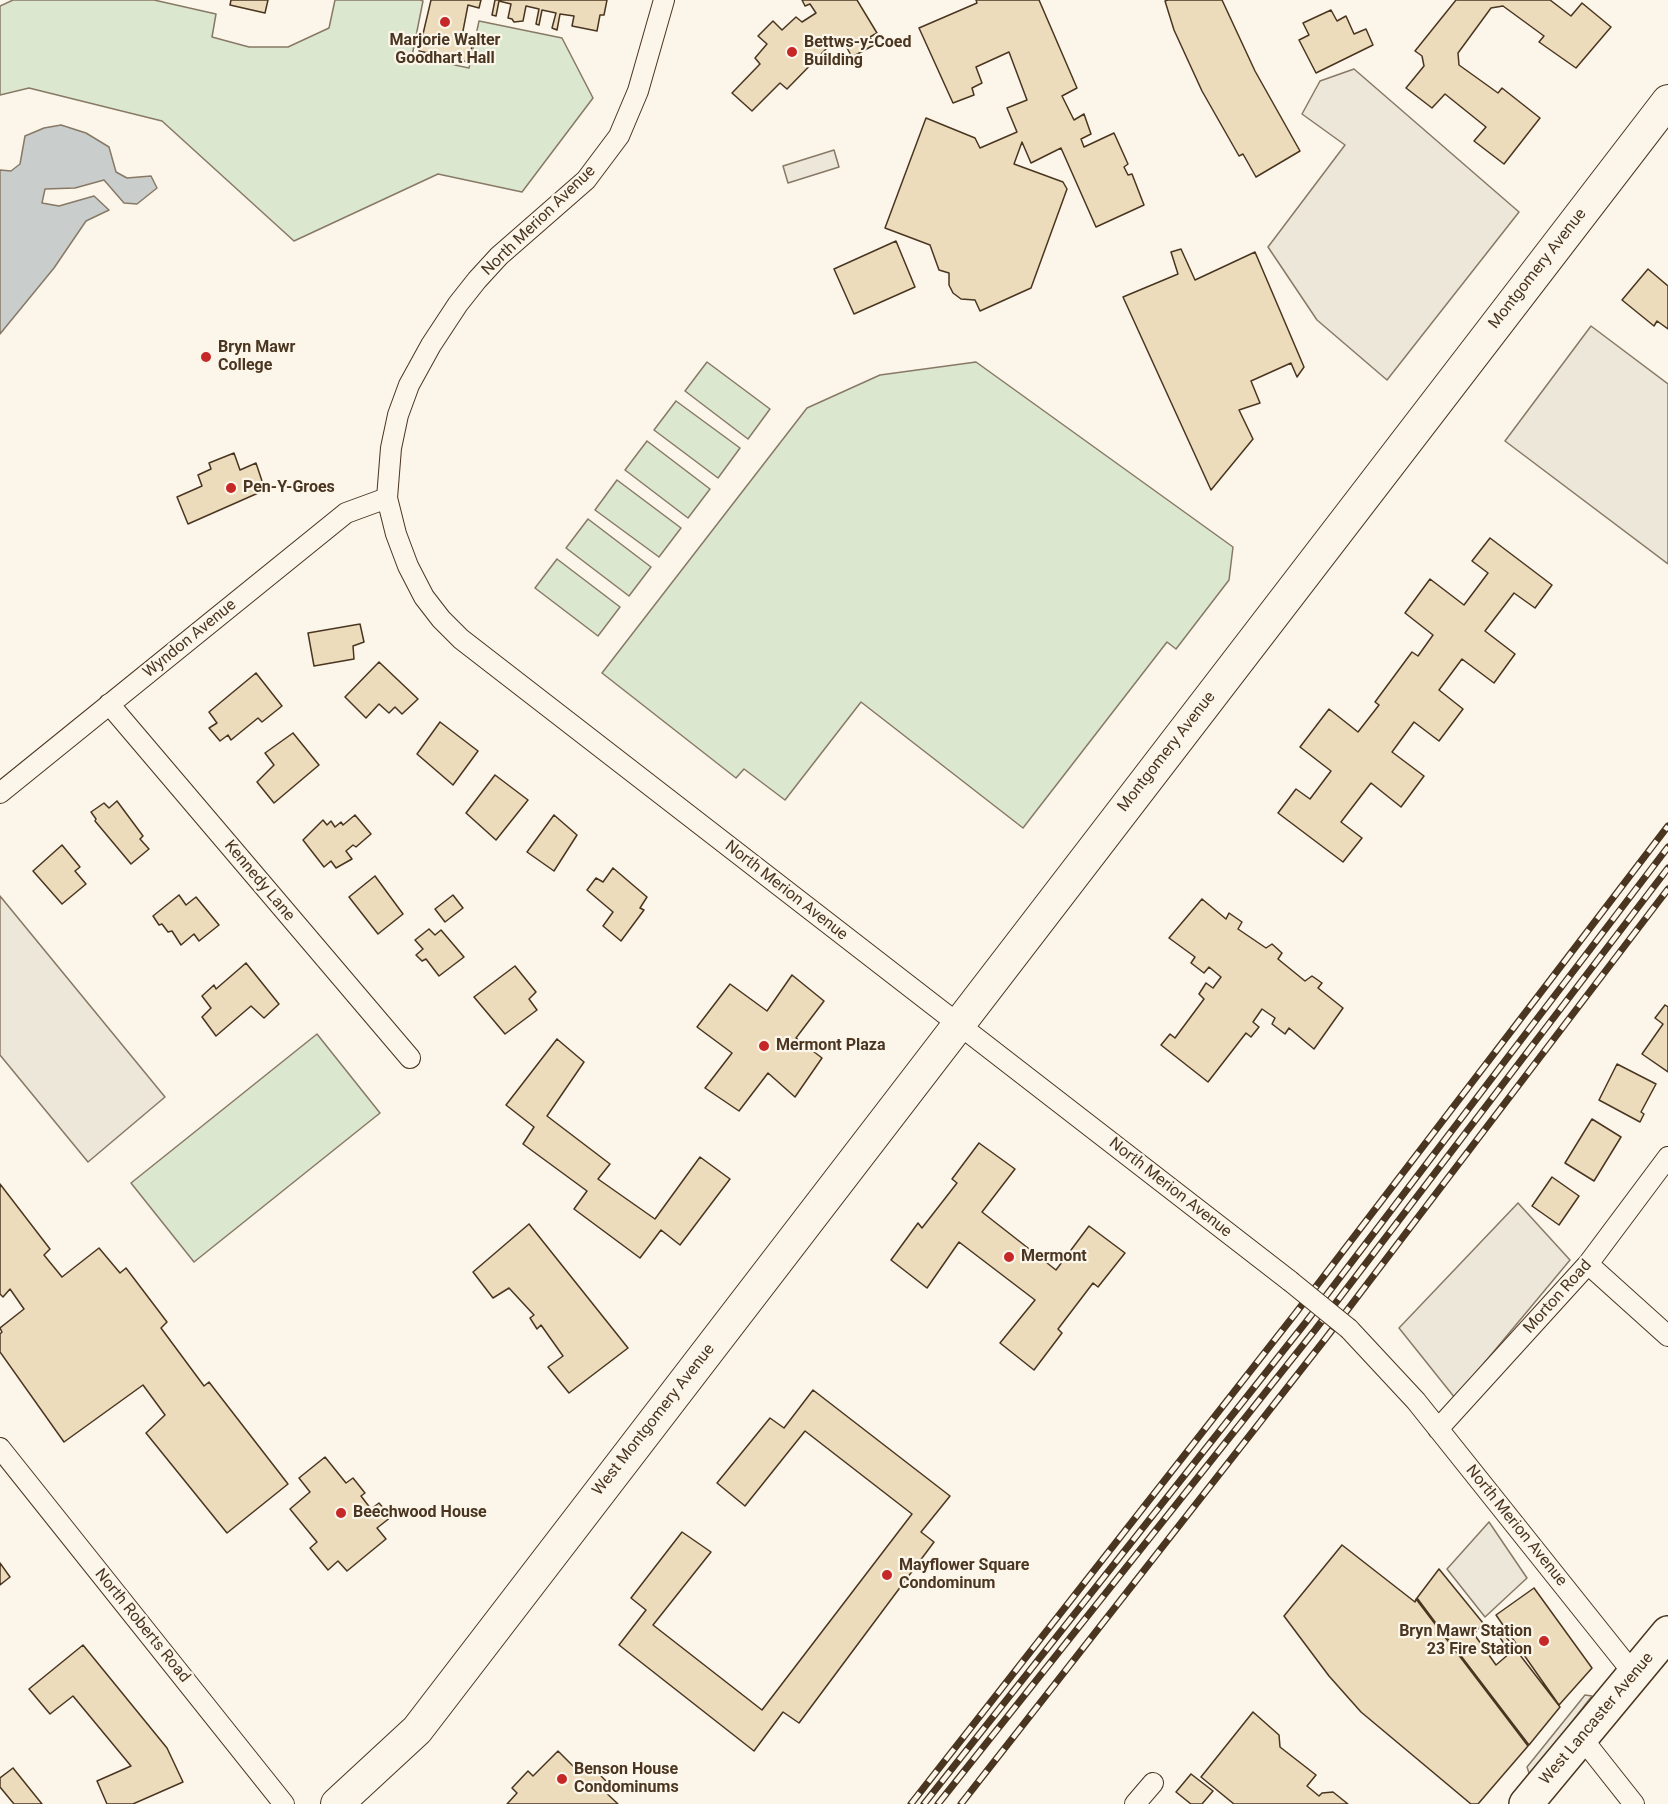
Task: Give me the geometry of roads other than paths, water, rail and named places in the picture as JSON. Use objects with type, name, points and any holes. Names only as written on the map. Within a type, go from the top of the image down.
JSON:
[{"type":"highway","name":"West Lancaster Avenue","points":[[1526,1804],[1668,1633]]},
{"type":"main road","name":"Montgomery Avenue","points":[[959,1024],[1668,101]]},
{"type":"main road","name":"West Montgomery Avenue","points":[[337,1804],[417,1730],[959,1024]]},
{"type":"street","name":"North Merion Avenue","points":[[664,0],[638,91],[619,136],[586,180],[499,256],[477,280],[431,345],[409,385],[398,415],[391,448],[387,498],[396,534],[424,597],[461,639],[1349,1329],[1416,1401],[1634,1674]]},
{"type":"street","name":"Wyndon Avenue","points":[[0,794],[345,513],[387,498]]},
{"type":"street","name":"Kennedy Lane","points":[[109,704],[410,1058]]},
{"type":"street","name":"Morton Road","points":[[1438,1429],[1588,1264],[1668,1157]]},
{"type":"street","points":[[1588,1264],[1668,1336]]},
{"type":"street","name":"North Roberts Road","points":[[0,1448],[284,1804]]},
{"type":"street","points":[[1581,1737],[1634,1804]]},
{"type":"street","points":[[1135,1804],[1153,1783]]},
{"type":"railway","points":[[911,1804],[1295,1314],[1668,826]]},
{"type":"railway","points":[[924,1804],[1306,1322],[1668,847]]},
{"type":"railway","points":[[938,1804],[1315,1330],[1668,868]]},
{"type":"railway","points":[[961,1804],[1326,1338],[1668,889]]},
{"type":"place","name":"Marjorie Walter Goodhart Hall","points":[[445,22]]},
{"type":"place","name":"Bettws-y-Coed Building","points":[[792,52]]},
{"type":"place","name":"Bryn Mawr College","points":[[206,357]]},
{"type":"place","name":"Pen-Y-Groes","points":[[231,488]]},
{"type":"place","name":"Mermont Plaza","points":[[764,1046]]},
{"type":"place","name":"Mermont","points":[[1009,1257]]},
{"type":"place","name":"Beechwood House","points":[[341,1513]]},
{"type":"place","name":"Mayflower Square Condominum","points":[[887,1575]]},
{"type":"place","name":"Bryn Mawr Station 23 Fire Station","points":[[1544,1641]]},
{"type":"place","name":"Benson House Condominums","points":[[562,1779]]}]
